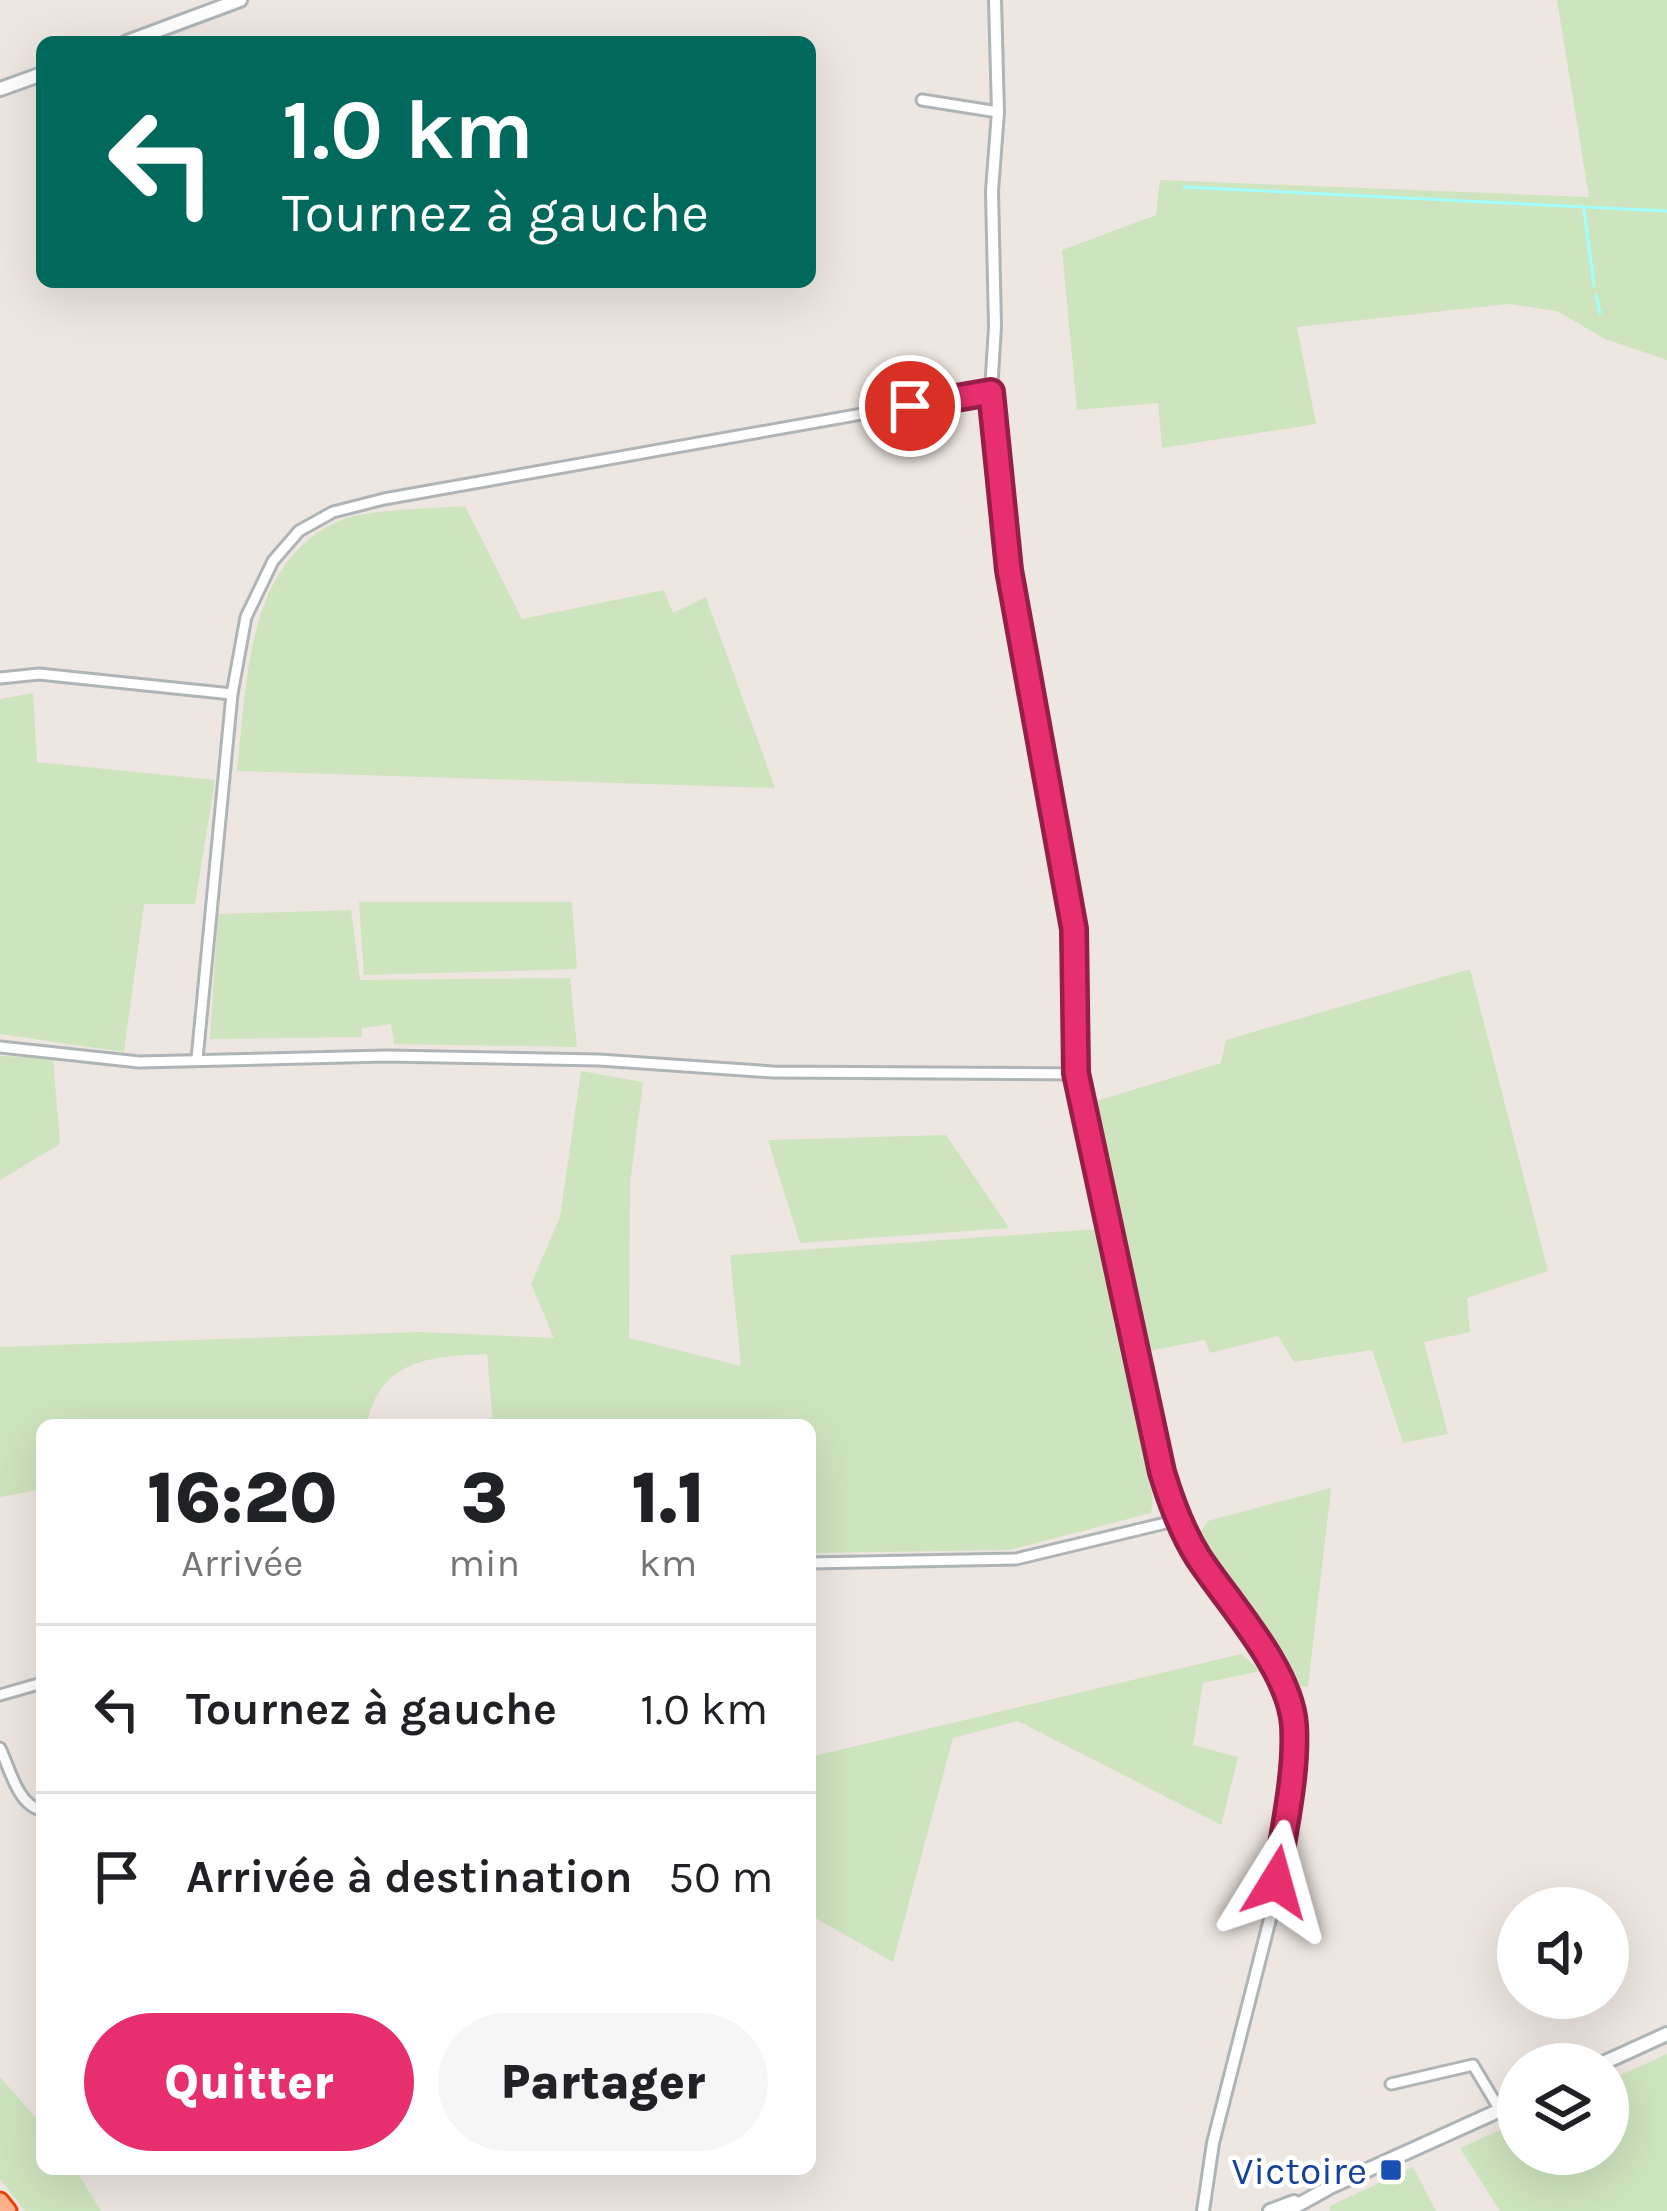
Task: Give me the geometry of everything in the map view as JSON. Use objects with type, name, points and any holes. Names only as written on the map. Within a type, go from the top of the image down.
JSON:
[{"type":"highway","points":[[0,2201],[8,2211]]},
{"type":"main road","points":[[143,36],[240,0]]},
{"type":"main road","points":[[0,89],[36,76]]},
{"type":"main road","points":[[1629,2051],[1667,2034]]},
{"type":"main road","points":[[1270,2211],[1497,2111]]},
{"type":"main road","points":[[1287,2211],[1318,2193]]},
{"type":"street","points":[[995,0],[998,112],[992,191],[995,327],[991,392],[1009,570],[1074,929],[1076,1073],[1162,1472],[1178,1520],[1273,1666],[1294,1724],[1290,1786],[1270,1919],[1209,2158],[1203,2211]]},
{"type":"street","points":[[922,100],[998,112]]},
{"type":"street","points":[[197,1059],[242,632],[265,574],[298,531],[333,512],[407,495],[991,392]]},
{"type":"street","points":[[0,678],[39,674],[232,694]]},
{"type":"street","points":[[0,1047],[139,1062],[386,1056],[599,1060],[773,1072],[1076,1073]]},
{"type":"street","points":[[816,1562],[1016,1559],[1178,1520]]},
{"type":"street","points":[[0,1695],[36,1684]]},
{"type":"street","points":[[0,1748],[25,1803],[36,1810]]},
{"type":"street","points":[[1391,2084],[1473,2065],[1497,2105]]},
{"type":"green space","points":[[1557,0],[1667,0],[1667,360],[1605,339],[1557,311],[1508,304],[1297,327],[1316,424],[1162,448],[1158,403],[1077,410],[1062,250],[1156,215],[1160,180],[1589,197]]},
{"type":"green space","points":[[465,506],[522,619],[664,590],[673,613],[706,597],[775,788],[237,771],[257,627],[269,592],[287,562],[311,537],[344,519]]},
{"type":"green space","points":[[33,693],[37,762],[215,780],[195,904],[144,904],[124,1052],[0,1034],[0,699]]},
{"type":"green space","points":[[359,902],[572,902],[577,969],[364,975]]},
{"type":"green space","points":[[351,910],[360,980],[570,978],[577,1047],[394,1044],[391,1024],[362,1028],[362,1037],[210,1039],[218,914]]},
{"type":"green space","points":[[1470,969],[1548,1271],[1467,1298],[1470,1332],[1424,1342],[1448,1434],[1403,1443],[1372,1350],[1294,1362],[1278,1336],[1210,1353],[1205,1340],[1149,1351],[1093,1102],[1221,1063],[1226,1040]]},
{"type":"green space","points":[[0,1056],[53,1058],[60,1144],[0,1180]]},
{"type":"green space","points":[[581,1071],[643,1082],[630,1183],[629,1338],[741,1366],[730,1255],[1098,1229],[1153,1499],[1151,1513],[1009,1550],[816,1553],[816,1419],[492,1419],[487,1354],[428,1360],[396,1374],[383,1386],[369,1419],[36,1419],[36,1490],[0,1497],[0,1347],[419,1332],[554,1338],[531,1284],[560,1217]]},
{"type":"green space","points":[[946,1135],[1009,1228],[800,1243],[768,1140]]},
{"type":"green space","points":[[1331,1488],[1308,1687],[1296,1686],[1198,1544],[1199,1534],[1208,1521]]},
{"type":"green space","points":[[1241,1654],[1261,1671],[1203,1683],[1193,1745],[1238,1757],[1221,1825],[1018,1721],[953,1738],[893,1962],[816,1918],[816,1756]]},
{"type":"green space","points":[[1667,2054],[1667,2211],[1500,2211],[1460,2148],[1497,2131],[1497,2175],[1629,2175],[1629,2071]]},
{"type":"green space","points":[[0,2077],[36,2118],[36,2175],[79,2175],[101,2211],[25,2211],[0,2179]]},
{"type":"green space","points":[[1413,2167],[1436,2211],[1330,2211],[1330,2206]]},
{"type":"waterway","points":[[1184,187],[1667,211]]},
{"type":"waterway","points":[[1584,210],[1594,286]]},
{"type":"waterway","points":[[1596,295],[1600,313]]},
{"type":"place","name":"Victoire","points":[[1391,2170]]},
{"type":"route","points":[[910,406],[991,392],[1009,570],[1074,929],[1076,1073],[1162,1472],[1196,1552],[1273,1666],[1294,1724],[1276,1882]]}]
